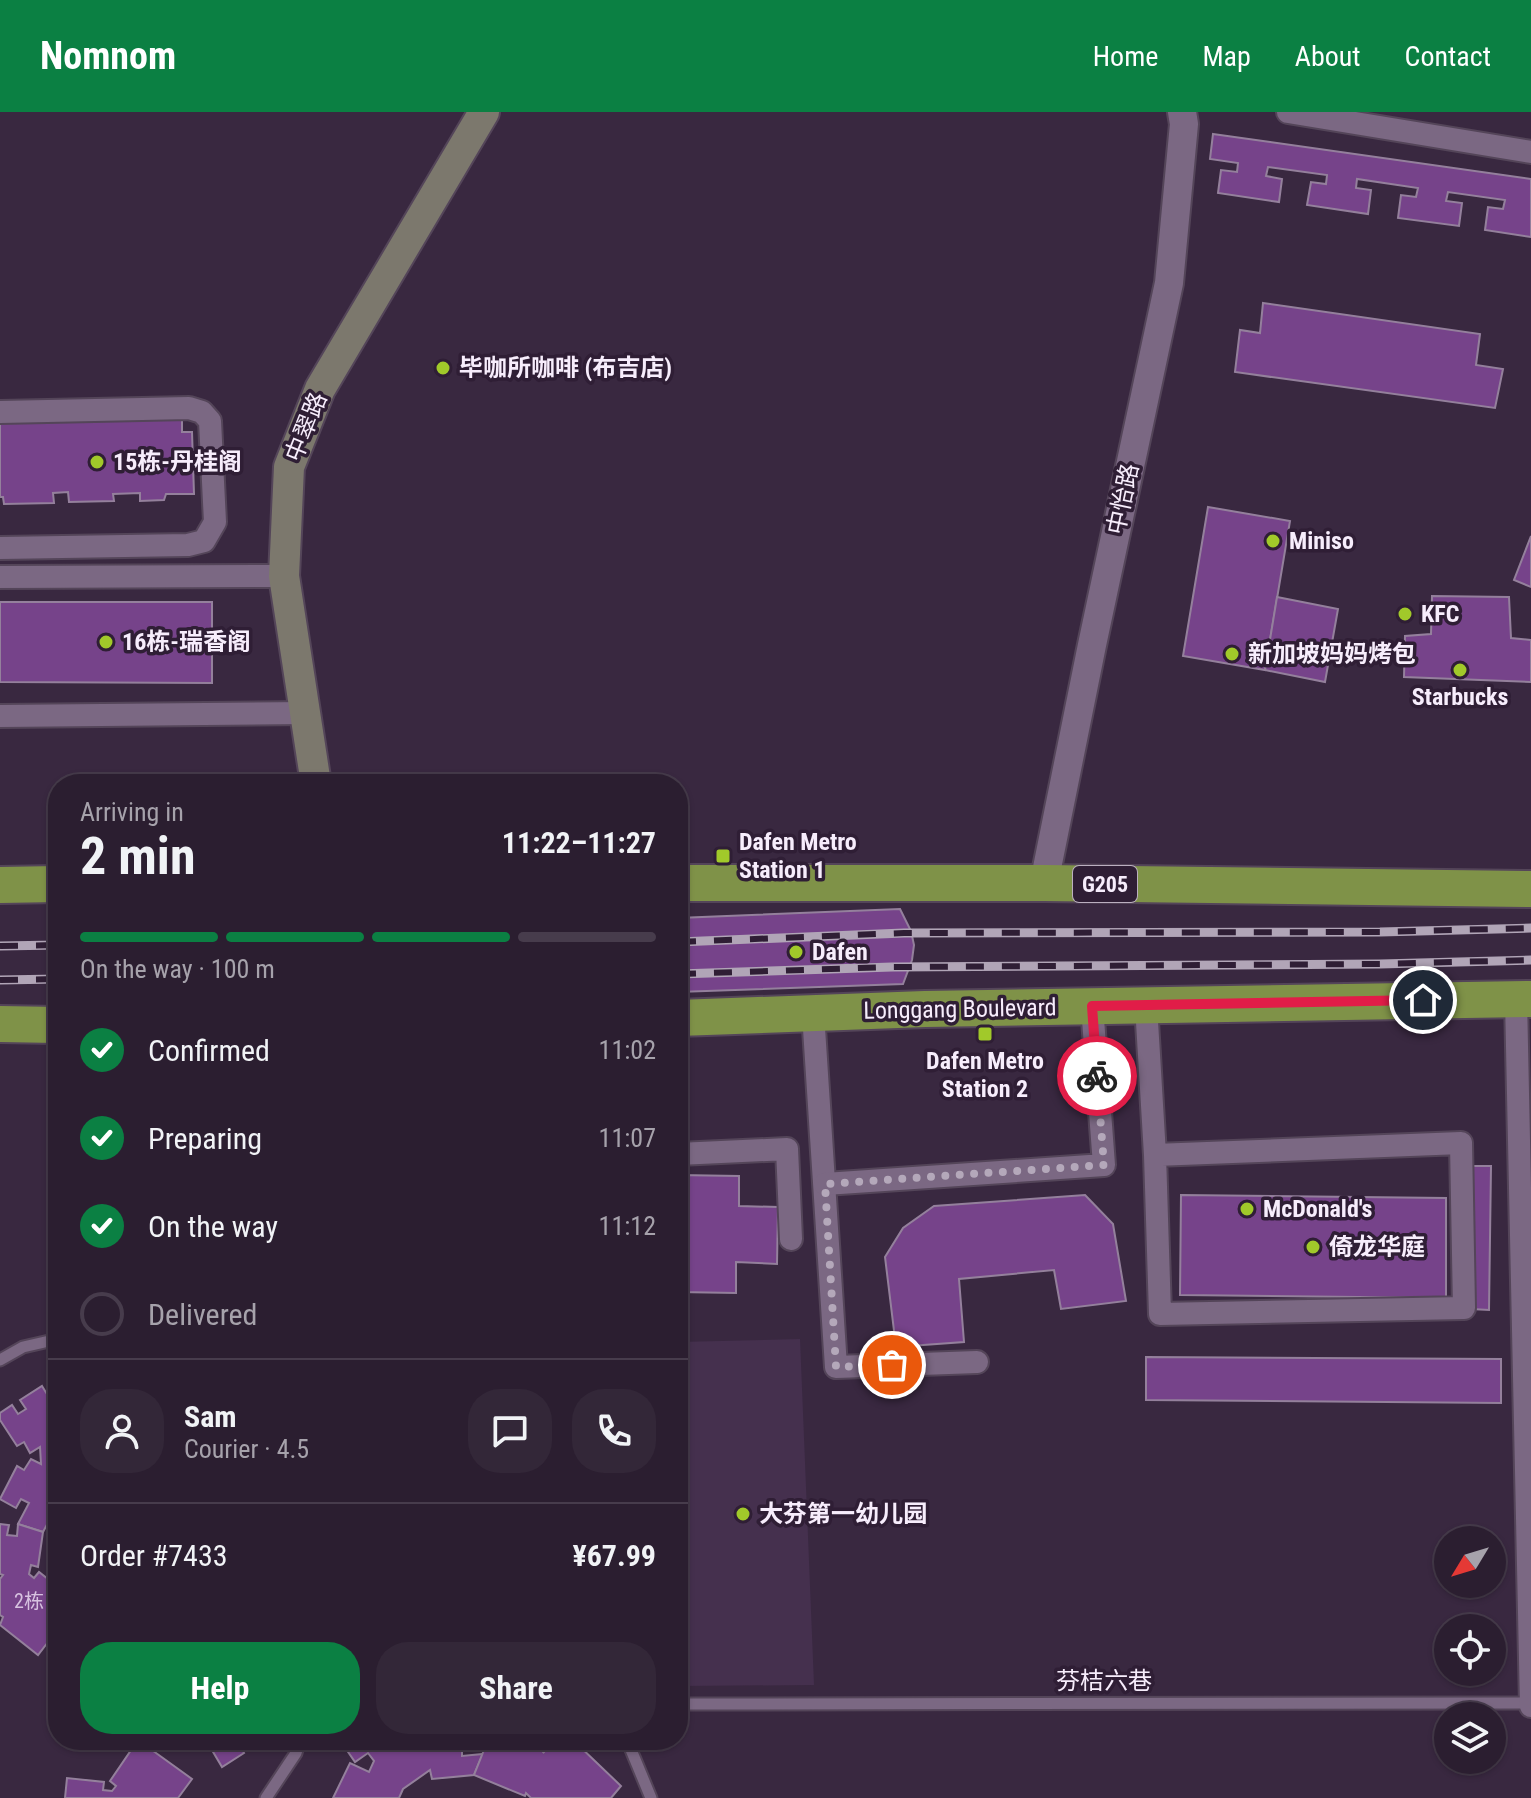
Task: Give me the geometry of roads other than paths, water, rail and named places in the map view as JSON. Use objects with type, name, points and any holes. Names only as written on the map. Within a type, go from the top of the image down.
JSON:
[{"type":"highway","name":"G205","points":[[688,883],[1044,883],[1531,889]]},
{"type":"highway","points":[[0,885],[48,884]]},
{"type":"highway","name":"Longgang Boulevard","points":[[688,1018],[925,1009],[1524,999]]},
{"type":"highway","points":[[0,1024],[48,1025]]},
{"type":"main road","name":"中翠路","points":[[315,774],[284,576],[289,467],[320,389],[484,112]]},
{"type":"street","name":"中怡路","points":[[1044,883],[1169,283],[1184,124],[1182,112]]},
{"type":"street","points":[[1288,112],[1531,152]]},
{"type":"street","points":[[0,412],[189,408],[202,412],[210,421],[215,522],[204,541],[188,545],[0,548]]},
{"type":"street","points":[[0,577],[284,576]]},
{"type":"street","points":[[0,716],[306,713]]},
{"type":"street","points":[[1524,999],[1531,1704]]},
{"type":"street","points":[[1146,1005],[1160,1314],[1464,1308],[1461,1143],[1155,1155]]},
{"type":"street","points":[[825,1184],[1104,1165],[1092,1006]]},
{"type":"street","points":[[813,1013],[836,1367],[977,1362]]},
{"type":"street","points":[[688,1154],[787,1149],[791,1239]]},
{"type":"lane","points":[[0,1360],[23,1347],[48,1341]]},
{"type":"lane","name":"芬桔六巷","points":[[688,1704],[1531,1704]]},
{"type":"lane","points":[[266,1798],[297,1750]]},
{"type":"lane","points":[[631,1750],[651,1798]]},
{"type":"railway","points":[[688,942],[904,933],[1380,932],[1531,928]]},
{"type":"railway","points":[[0,946],[48,945]]},
{"type":"railway","points":[[688,974],[892,967],[1531,960]]},
{"type":"railway","points":[[0,980],[48,979]]},
{"type":"place","name":"毕咖所咖啡 (布吉店)","points":[[443,368]]},
{"type":"place","name":"15栋-丹桂阁","points":[[97,462]]},
{"type":"place","name":"Miniso","points":[[1273,541]]},
{"type":"place","name":"KFC","points":[[1405,614]]},
{"type":"place","name":"16栋-瑞香阁","points":[[106,642]]},
{"type":"place","name":"新加坡妈妈烤包","points":[[1232,654]]},
{"type":"place","name":"Starbucks","points":[[1460,670]]},
{"type":"place","name":"Dafen Metro Station 1","points":[[723,856]]},
{"type":"place","name":"Dafen","points":[[796,952]]},
{"type":"place","name":"Dafen Metro Station 2","points":[[985,1034]]},
{"type":"place","name":"McDonald's","points":[[1247,1209]]},
{"type":"place","name":"倚龙华庭","points":[[1313,1247]]},
{"type":"place","name":"大芬第一幼儿园","points":[[743,1514]]}]
